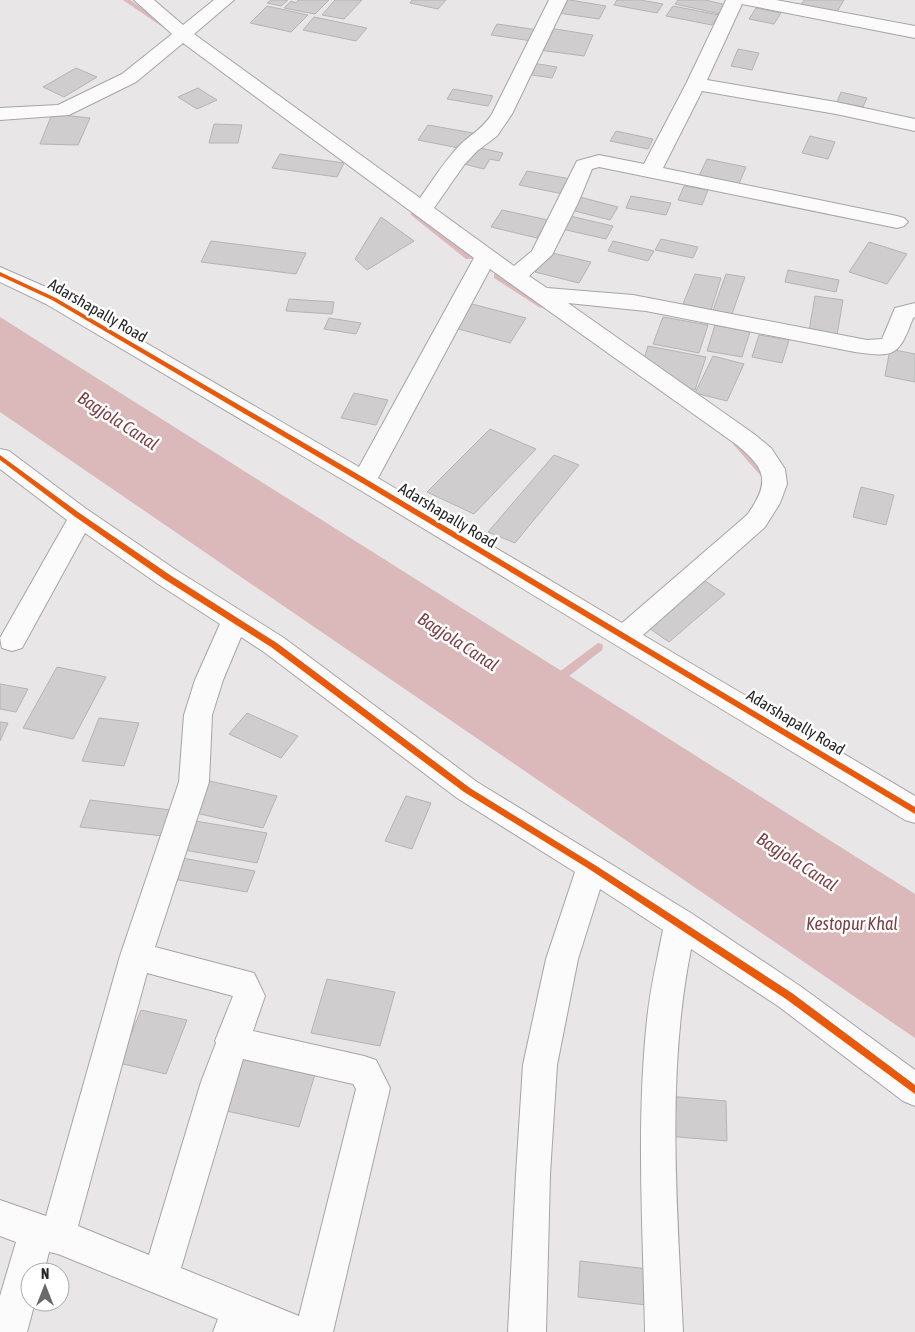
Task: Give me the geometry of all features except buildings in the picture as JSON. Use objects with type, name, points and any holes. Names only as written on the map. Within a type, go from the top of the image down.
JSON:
[{"type":"street","points":[[143,0],[180,38],[600,335],[760,452],[772,468],[775,484],[770,502],[756,521],[625,636]]},
{"type":"street","points":[[0,114],[62,111],[130,78],[225,0]]},
{"type":"street","points":[[422,209],[457,161],[470,147],[490,132],[502,114],[558,0]]},
{"type":"street","points":[[650,171],[696,84],[735,0]]},
{"type":"street","points":[[748,0],[915,32]]},
{"type":"street","points":[[850,21],[857,0]]},
{"type":"street","points":[[696,84],[836,108],[915,125]]},
{"type":"street","points":[[515,276],[541,255],[568,203],[584,165],[599,161],[897,222]]},
{"type":"street","points":[[364,481],[486,256]]},
{"type":"street","name":"Adarshapally Road","points":[[0,274],[54,299],[625,636],[915,811]]},
{"type":"street","points":[[543,296],[582,296],[644,304],[752,323],[850,344],[881,348],[890,347],[892,344],[904,313],[915,310]]},
{"type":"street","points":[[0,457],[81,518],[167,577],[274,645],[467,790],[680,923],[789,996],[915,1090]]},
{"type":"street","points":[[12,641],[81,518]]},
{"type":"street","points":[[8,1332],[47,1234],[194,782],[198,716],[206,689],[235,620]]},
{"type":"street","points":[[527,1332],[533,1174],[540,1065],[562,959],[592,867]]},
{"type":"street","points":[[664,1332],[658,1172],[658,1090],[663,1019],[680,923]]},
{"type":"street","points":[[136,956],[243,983],[249,996],[231,1041],[160,1278]]},
{"type":"street","points":[[231,1041],[364,1070],[373,1088],[314,1332]]},
{"type":"street","points":[[0,1218],[47,1234],[160,1278],[236,1321],[294,1332]]},
{"type":"water","name":"Kestopur Khal","points":[[0,317],[915,894],[915,1038],[0,412]]},
{"type":"waterway","points":[[126,0],[169,29]]},
{"type":"waterway","points":[[414,213],[469,257]]},
{"type":"waterway","points":[[497,276],[542,305]]},
{"type":"waterway","points":[[736,442],[764,474]]},
{"type":"waterway","points":[[555,681],[598,647]]},
{"type":"cycle path","points":[[0,274],[54,299],[364,481],[915,811]]},
{"type":"cycle path","points":[[0,457],[76,514],[167,577],[274,645],[467,790],[592,867],[789,996],[915,1090]]},
{"type":"water label","name":"Bagjola Canal","points":[[118,421]]},
{"type":"water label","name":"Bagjola Canal","points":[[458,642]]},
{"type":"water label","name":"Bagjola Canal","points":[[797,862]]}]
